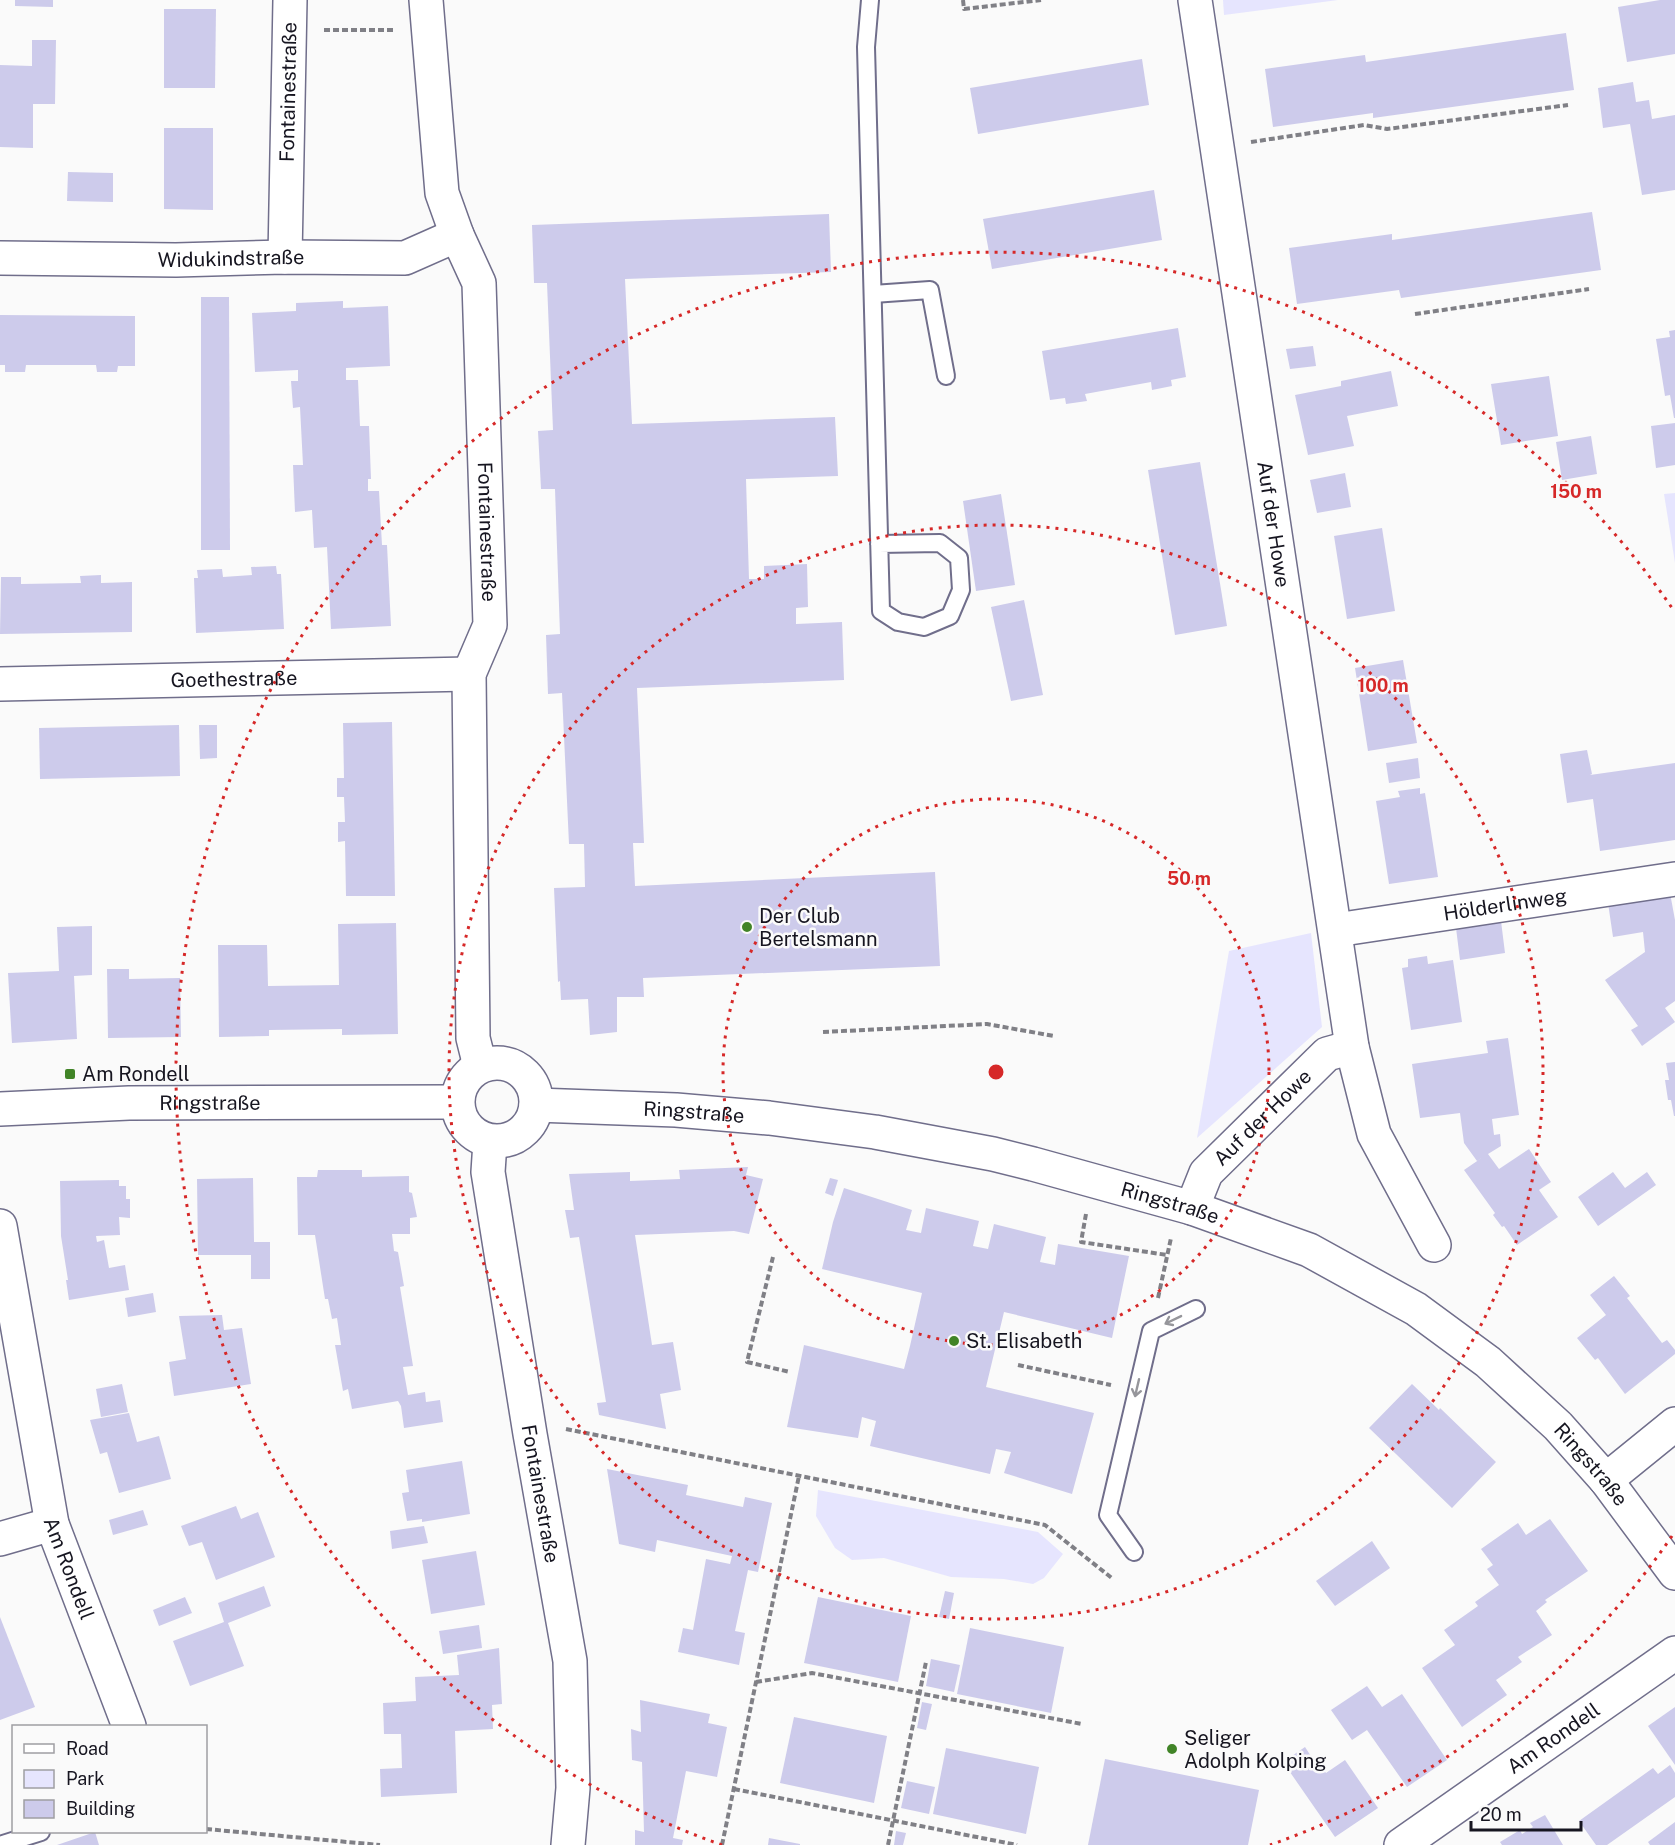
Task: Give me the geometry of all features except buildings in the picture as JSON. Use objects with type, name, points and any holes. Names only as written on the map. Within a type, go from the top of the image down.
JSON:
[{"type":"street","name":"Auf der Howe","points":[[1194,0],[1352,1047],[1374,1134],[1434,1245]]},
{"type":"street","name":"Fontainestraße","points":[[285,258],[289,15]]},
{"type":"street","name":"Fontainestraße","points":[[427,15],[442,193],[457,235],[479,283],[490,613],[490,625],[469,674],[473,1038],[480,1066]]},
{"type":"street","name":"Widukindstraße","points":[[0,258],[176,260],[405,258],[457,235]]},
{"type":"street","name":"Goethestraße","points":[[0,684],[469,674]]},
{"type":"street","name":"Hölderlinweg","points":[[1336,930],[1675,879]]},
{"type":"street","name":"Auf der Howe","points":[[1186,1206],[1206,1173],[1328,1054],[1352,1047]]},
{"type":"street","points":[[500,1063],[519,1070],[532,1085],[536,1105],[529,1126],[512,1139],[490,1142],[467,1128],[457,1102],[460,1088],[468,1075],[480,1066],[500,1063]]},
{"type":"street","name":"Ringstraße","points":[[0,1109],[129,1103],[457,1102]]},
{"type":"street","name":"Ringstraße","points":[[536,1105],[669,1110],[806,1122],[993,1154],[1186,1206],[1309,1250],[1416,1309],[1488,1362],[1558,1426],[1606,1480],[1675,1573]]},
{"type":"street","name":"Fontainestraße","points":[[490,1142],[488,1172],[530,1434],[570,1661],[573,1788],[568,1845]]},
{"type":"street","name":"Am Rondell","points":[[0,1226],[52,1524],[129,1725]]},
{"type":"street","points":[[1606,1480],[1675,1424]]},
{"type":"street","points":[[0,1539],[52,1524]]},
{"type":"street","name":"Am Rondell","points":[[1401,1845],[1675,1653]]},
{"type":"lane","points":[[870,0],[866,47],[873,294],[879,544],[881,611],[898,622],[924,627],[950,616],[961,590],[959,558],[940,543],[879,544]]},
{"type":"lane","points":[[873,294],[930,290],[946,376]]},
{"type":"lane","points":[[1134,1552],[1108,1515],[1151,1331],[1196,1309]]},
{"type":"lane","points":[[0,1845],[38,1833]]},
{"type":"path","points":[[963,0],[964,9],[1041,0]]},
{"type":"path","points":[[289,15],[427,15]]},
{"type":"path","points":[[1216,148],[1364,125],[1387,129],[1568,105]]},
{"type":"path","points":[[1415,314],[1589,289]]},
{"type":"path","points":[[823,1032],[987,1024],[1053,1036]]},
{"type":"path","points":[[1092,1181],[1081,1242],[1167,1255]]},
{"type":"path","points":[[1151,1331],[1167,1255],[1186,1206]]},
{"type":"path","points":[[773,1257],[747,1362],[790,1372]]},
{"type":"path","points":[[1018,1365],[1136,1391]]},
{"type":"path","points":[[530,1434],[562,1428],[1045,1525],[1113,1579]]},
{"type":"path","points":[[722,1845],[799,1476]]},
{"type":"path","points":[[888,1845],[926,1662]]},
{"type":"path","points":[[756,1682],[812,1674],[1082,1724]]},
{"type":"path","points":[[734,1789],[1017,1845]]},
{"type":"path","points":[[207,1829],[380,1845]]},
{"type":"green space","points":[[1223,0],[1338,0],[1224,15]]},
{"type":"green space","points":[[1675,493],[1675,563],[1664,494]]},
{"type":"green space","points":[[1311,933],[1322,1027],[1197,1138],[1229,951]]},
{"type":"green space","points":[[818,1490],[1038,1532],[1063,1554],[1044,1578],[1033,1584],[1004,1579],[951,1577],[884,1558],[852,1560],[835,1548],[816,1516]]},
{"type":"place","name":"Der Club Bertelsmann","points":[[747,927]]},
{"type":"place","name":"Am Rondell","points":[[70,1074]]},
{"type":"place","name":"St. Elisabeth","points":[[954,1341]]},
{"type":"place","name":"Seliger Adolph Kolping","points":[[1172,1749]]}]
